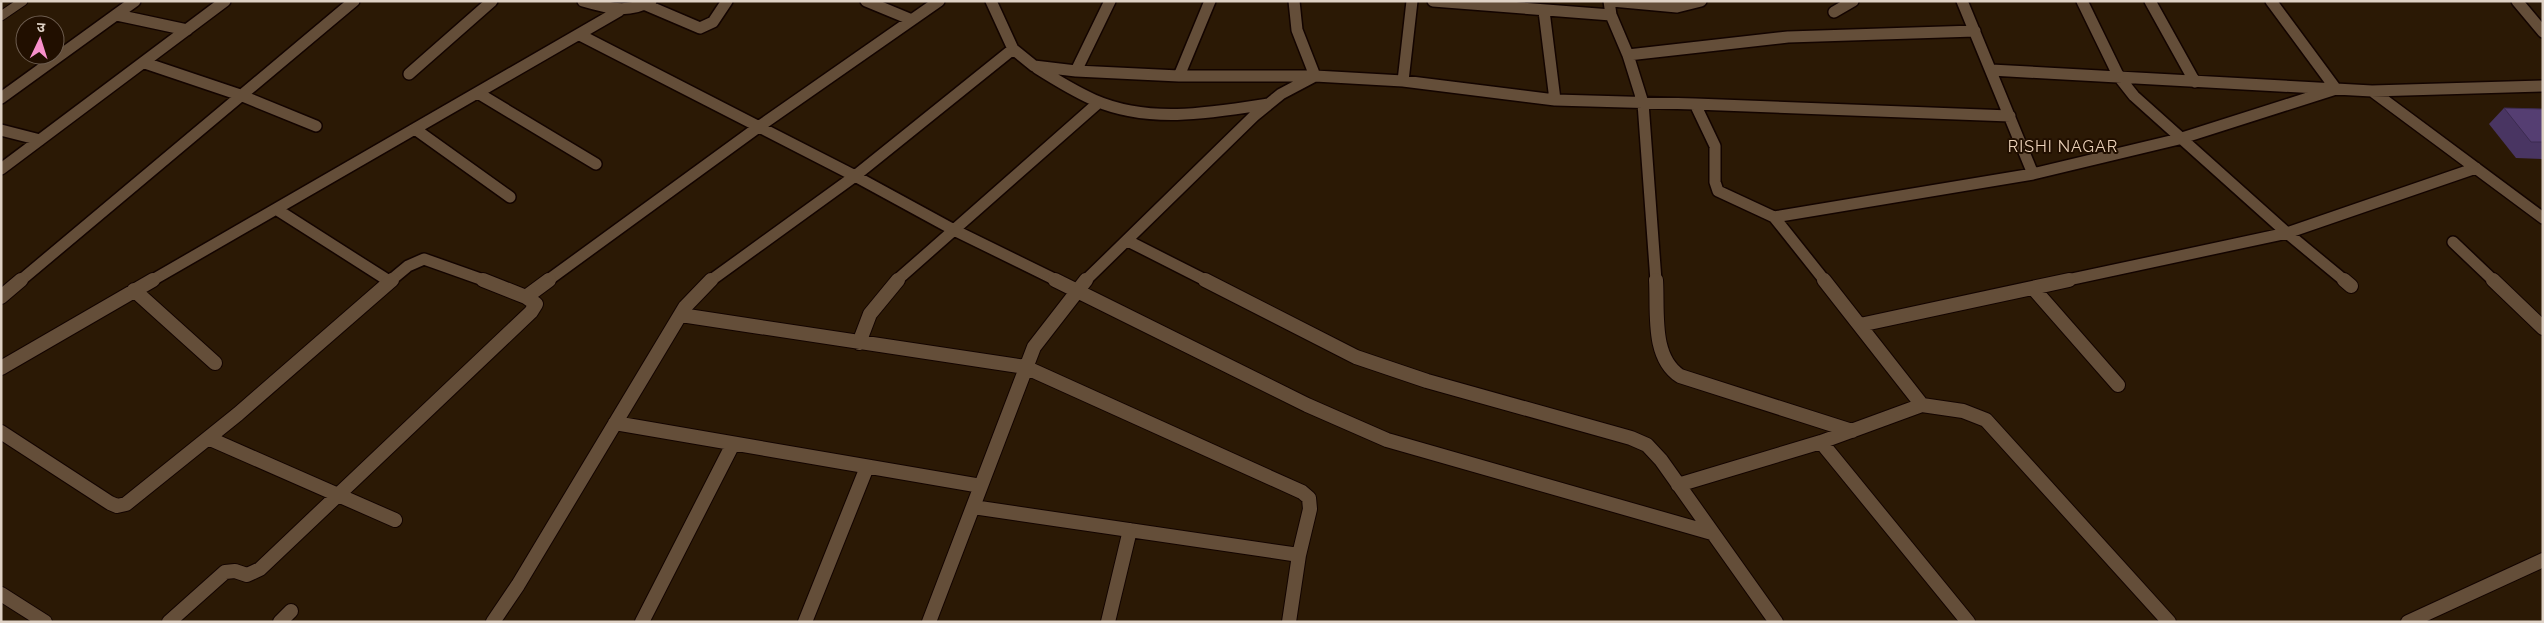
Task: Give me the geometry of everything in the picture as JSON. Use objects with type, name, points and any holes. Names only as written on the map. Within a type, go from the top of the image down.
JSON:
[{"type":"street","points":[[1,98],[135,1]]},
{"type":"street","points":[[1,169],[145,63],[225,1]]},
{"type":"street","points":[[1,297],[354,1]]},
{"type":"street","points":[[409,74],[492,1]]},
{"type":"street","points":[[583,1],[619,11]]},
{"type":"street","points":[[1,368],[134,290],[580,36],[619,11],[649,3],[700,28],[707,27],[716,19],[728,1]]},
{"type":"street","points":[[866,1],[912,20]]},
{"type":"street","points":[[526,297],[758,128],[939,1]]},
{"type":"street","points":[[991,1],[999,14],[1013,49],[1055,80],[1098,103],[1130,112],[1176,116],[1268,104]]},
{"type":"street","points":[[999,14],[1005,1]]},
{"type":"street","points":[[1076,71],[1110,1]]},
{"type":"street","points":[[1179,76],[1210,1]]},
{"type":"street","points":[[1294,1],[1295,30],[1315,76]]},
{"type":"street","points":[[1403,81],[1412,1]]},
{"type":"street","points":[[1433,1],[1544,11],[1611,14]]},
{"type":"street","points":[[1701,1],[1676,7],[1611,1],[1611,14],[1628,55],[1643,103],[1661,354],[1664,362],[1680,376],[1852,431]]},
{"type":"street","points":[[1834,12],[1853,1]]},
{"type":"street","points":[[1962,1],[1976,31],[2033,174]]},
{"type":"street","points":[[2082,1],[2119,77],[2148,110],[2287,233],[2351,286]]},
{"type":"street","points":[[2150,1],[2194,82]]},
{"type":"street","points":[[2271,1],[2336,89]]},
{"type":"street","points":[[2517,1],[2543,32]]},
{"type":"street","points":[[1544,11],[1555,100]]},
{"type":"street","points":[[117,15],[187,30]]},
{"type":"street","points":[[1628,55],[1788,37],[1976,31]]},
{"type":"street","points":[[580,36],[758,128],[856,176],[954,230],[1077,289],[1307,405],[1387,440],[1712,533]]},
{"type":"street","points":[[493,622],[518,585],[681,315],[710,281],[856,176],[1013,49]]},
{"type":"street","points":[[145,63],[240,95],[316,126]]},
{"type":"street","points":[[1034,66],[1076,71],[1179,76],[1315,76],[1403,81],[1555,100],[2010,116]]},
{"type":"street","points":[[1991,70],[2372,91],[2543,86]]},
{"type":"street","points":[[929,622],[1034,347],[1077,289],[1268,104],[1315,76]]},
{"type":"street","points":[[1774,217],[2033,174],[2179,139],[2336,89]]},
{"type":"street","points":[[2372,91],[2543,218]]},
{"type":"street","points":[[478,94],[596,164]]},
{"type":"street","points":[[859,342],[870,314],[879,298],[1098,103]]},
{"type":"street","points":[[1696,104],[1713,137],[1716,154],[1715,184],[1718,191],[1774,217],[1922,405]]},
{"type":"street","points":[[415,129],[510,197]]},
{"type":"street","points":[[1,130],[40,140]]},
{"type":"street","points":[[1860,325],[2287,233],[2476,168]]},
{"type":"street","points":[[276,209],[389,281]]},
{"type":"street","points":[[1128,241],[1356,357],[1427,381],[1631,438],[1647,445],[1776,622]]},
{"type":"street","points":[[2453,242],[2543,328]]},
{"type":"street","points":[[1,432],[110,503],[117,506],[126,504],[208,438],[389,281],[415,262],[432,260],[526,297],[536,304],[531,312],[340,496],[260,569],[247,576],[235,571],[225,572],[169,622]]},
{"type":"street","points":[[2034,288],[2118,385]]},
{"type":"street","points":[[134,290],[215,363]]},
{"type":"street","points":[[681,315],[1025,367],[1302,492],[1308,498],[1310,509],[1299,555],[1290,622]]},
{"type":"street","points":[[1678,485],[1821,442],[1922,405],[1960,408],[1986,420],[2169,622]]},
{"type":"street","points":[[616,423],[982,486]]},
{"type":"street","points":[[208,438],[396,520]]},
{"type":"street","points":[[1821,442],[1968,622]]},
{"type":"street","points":[[642,622],[733,444]]},
{"type":"street","points":[[805,622],[867,467]]},
{"type":"street","points":[[973,507],[1299,555]]},
{"type":"street","points":[[1108,622],[1130,530]]},
{"type":"street","points":[[2408,622],[2543,560]]},
{"type":"street","points":[[1,594],[45,622]]},
{"type":"lane","points":[[1,16],[23,1]]},
{"type":"building","points":[[2504,108],[2543,109],[2543,142],[2531,142]]},
{"type":"district","name":"RISHI NAGAR","points":[[2063,146]]}]
